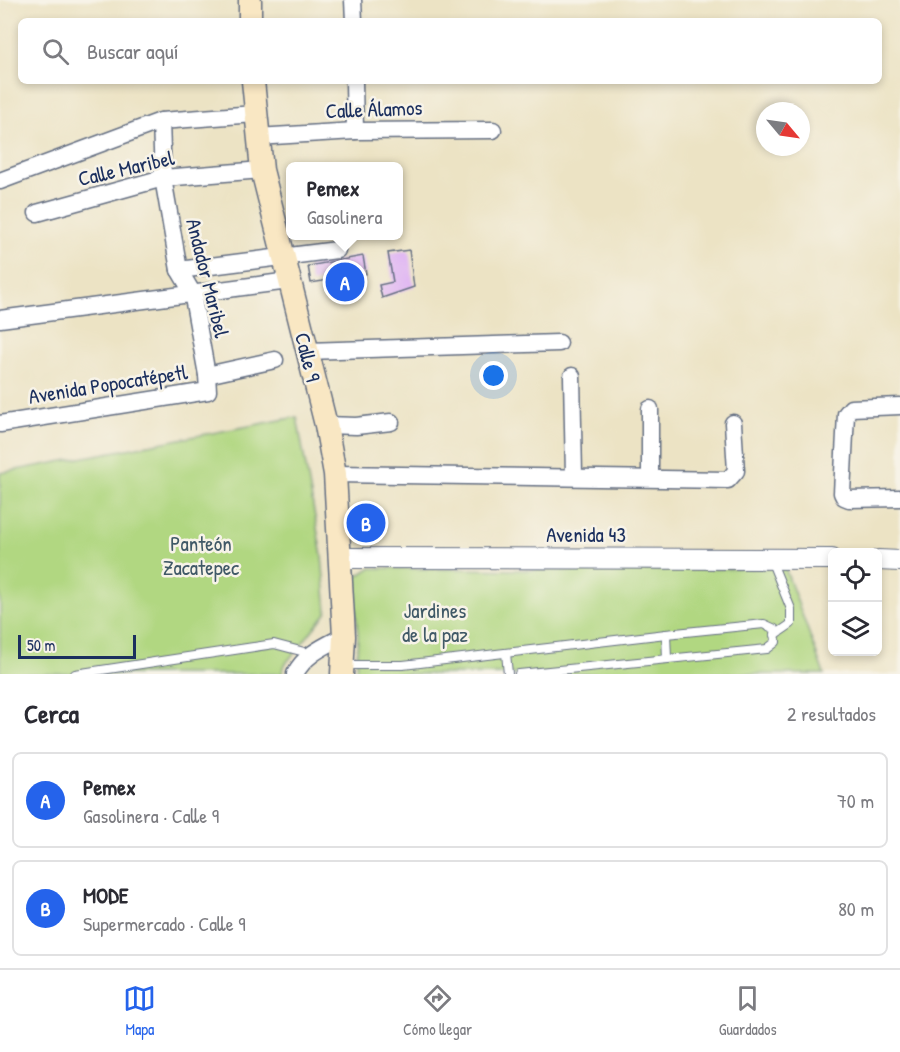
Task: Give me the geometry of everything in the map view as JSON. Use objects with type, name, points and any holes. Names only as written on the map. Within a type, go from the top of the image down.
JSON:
[{"type":"main road","points":[[250,0],[250,18]]},
{"type":"main road","name":"Calle 9","points":[[253,84],[262,170],[326,425],[335,474],[344,636],[343,669]]},
{"type":"street","points":[[353,0],[354,18]]},
{"type":"street","points":[[354,84],[355,131]]},
{"type":"street","points":[[0,181],[161,121],[255,114]]},
{"type":"street","name":"Andador Maribel","points":[[161,121],[163,178],[179,270],[192,292],[207,375]]},
{"type":"street","name":"Calle Álamos","points":[[257,137],[355,131],[493,129]]},
{"type":"street","name":"Calle Maribel","points":[[37,213],[163,178],[262,170]]},
{"type":"street","points":[[179,270],[337,250]]},
{"type":"street","points":[[0,319],[289,281]]},
{"type":"street","points":[[307,351],[559,343]]},
{"type":"street","points":[[207,375],[275,360]]},
{"type":"street","name":"Avenida Popocatépetl","points":[[0,424],[208,391],[207,375]]},
{"type":"street","points":[[572,376],[574,476]]},
{"type":"street","points":[[900,406],[851,408],[846,414],[842,493],[849,499],[900,498]]},
{"type":"street","points":[[650,409],[650,478]]},
{"type":"street","points":[[326,425],[370,426],[391,422]]},
{"type":"street","points":[[335,474],[728,480],[736,471],[733,423]]},
{"type":"street","name":"Avenida 43","points":[[339,558],[828,559]]},
{"type":"street","points":[[882,560],[900,561]]},
{"type":"street","points":[[295,674],[301,663],[312,654],[344,636]]},
{"type":"lane","points":[[771,558],[791,609],[791,624],[775,635]]},
{"type":"lane","points":[[343,669],[403,665],[764,624],[775,629],[776,642],[767,649],[519,674]]},
{"type":"lane","points":[[666,634],[667,659]]},
{"type":"lane","points":[[75,674],[274,644],[312,654]]},
{"type":"lane","points":[[506,652],[508,674]]},
{"type":"green space","name":"Panteón Zacatepec","points":[[297,417],[322,556],[327,612],[283,667],[282,674],[0,674],[0,473]]},
{"type":"green space","name":"Jardines de la paz","points":[[370,568],[609,571],[785,568],[824,674],[356,674],[358,635],[353,579]]},
{"type":"building","points":[[409,250],[414,287],[382,298],[379,285],[393,282],[388,253]]},
{"type":"building","points":[[363,256],[366,274],[311,283],[308,266]]},
{"type":"building","points":[[373,510],[372,535],[348,512]]},
{"type":"place","name":"Pemex","points":[[345,282]]},
{"type":"place","name":"MODE","points":[[366,523]]}]
